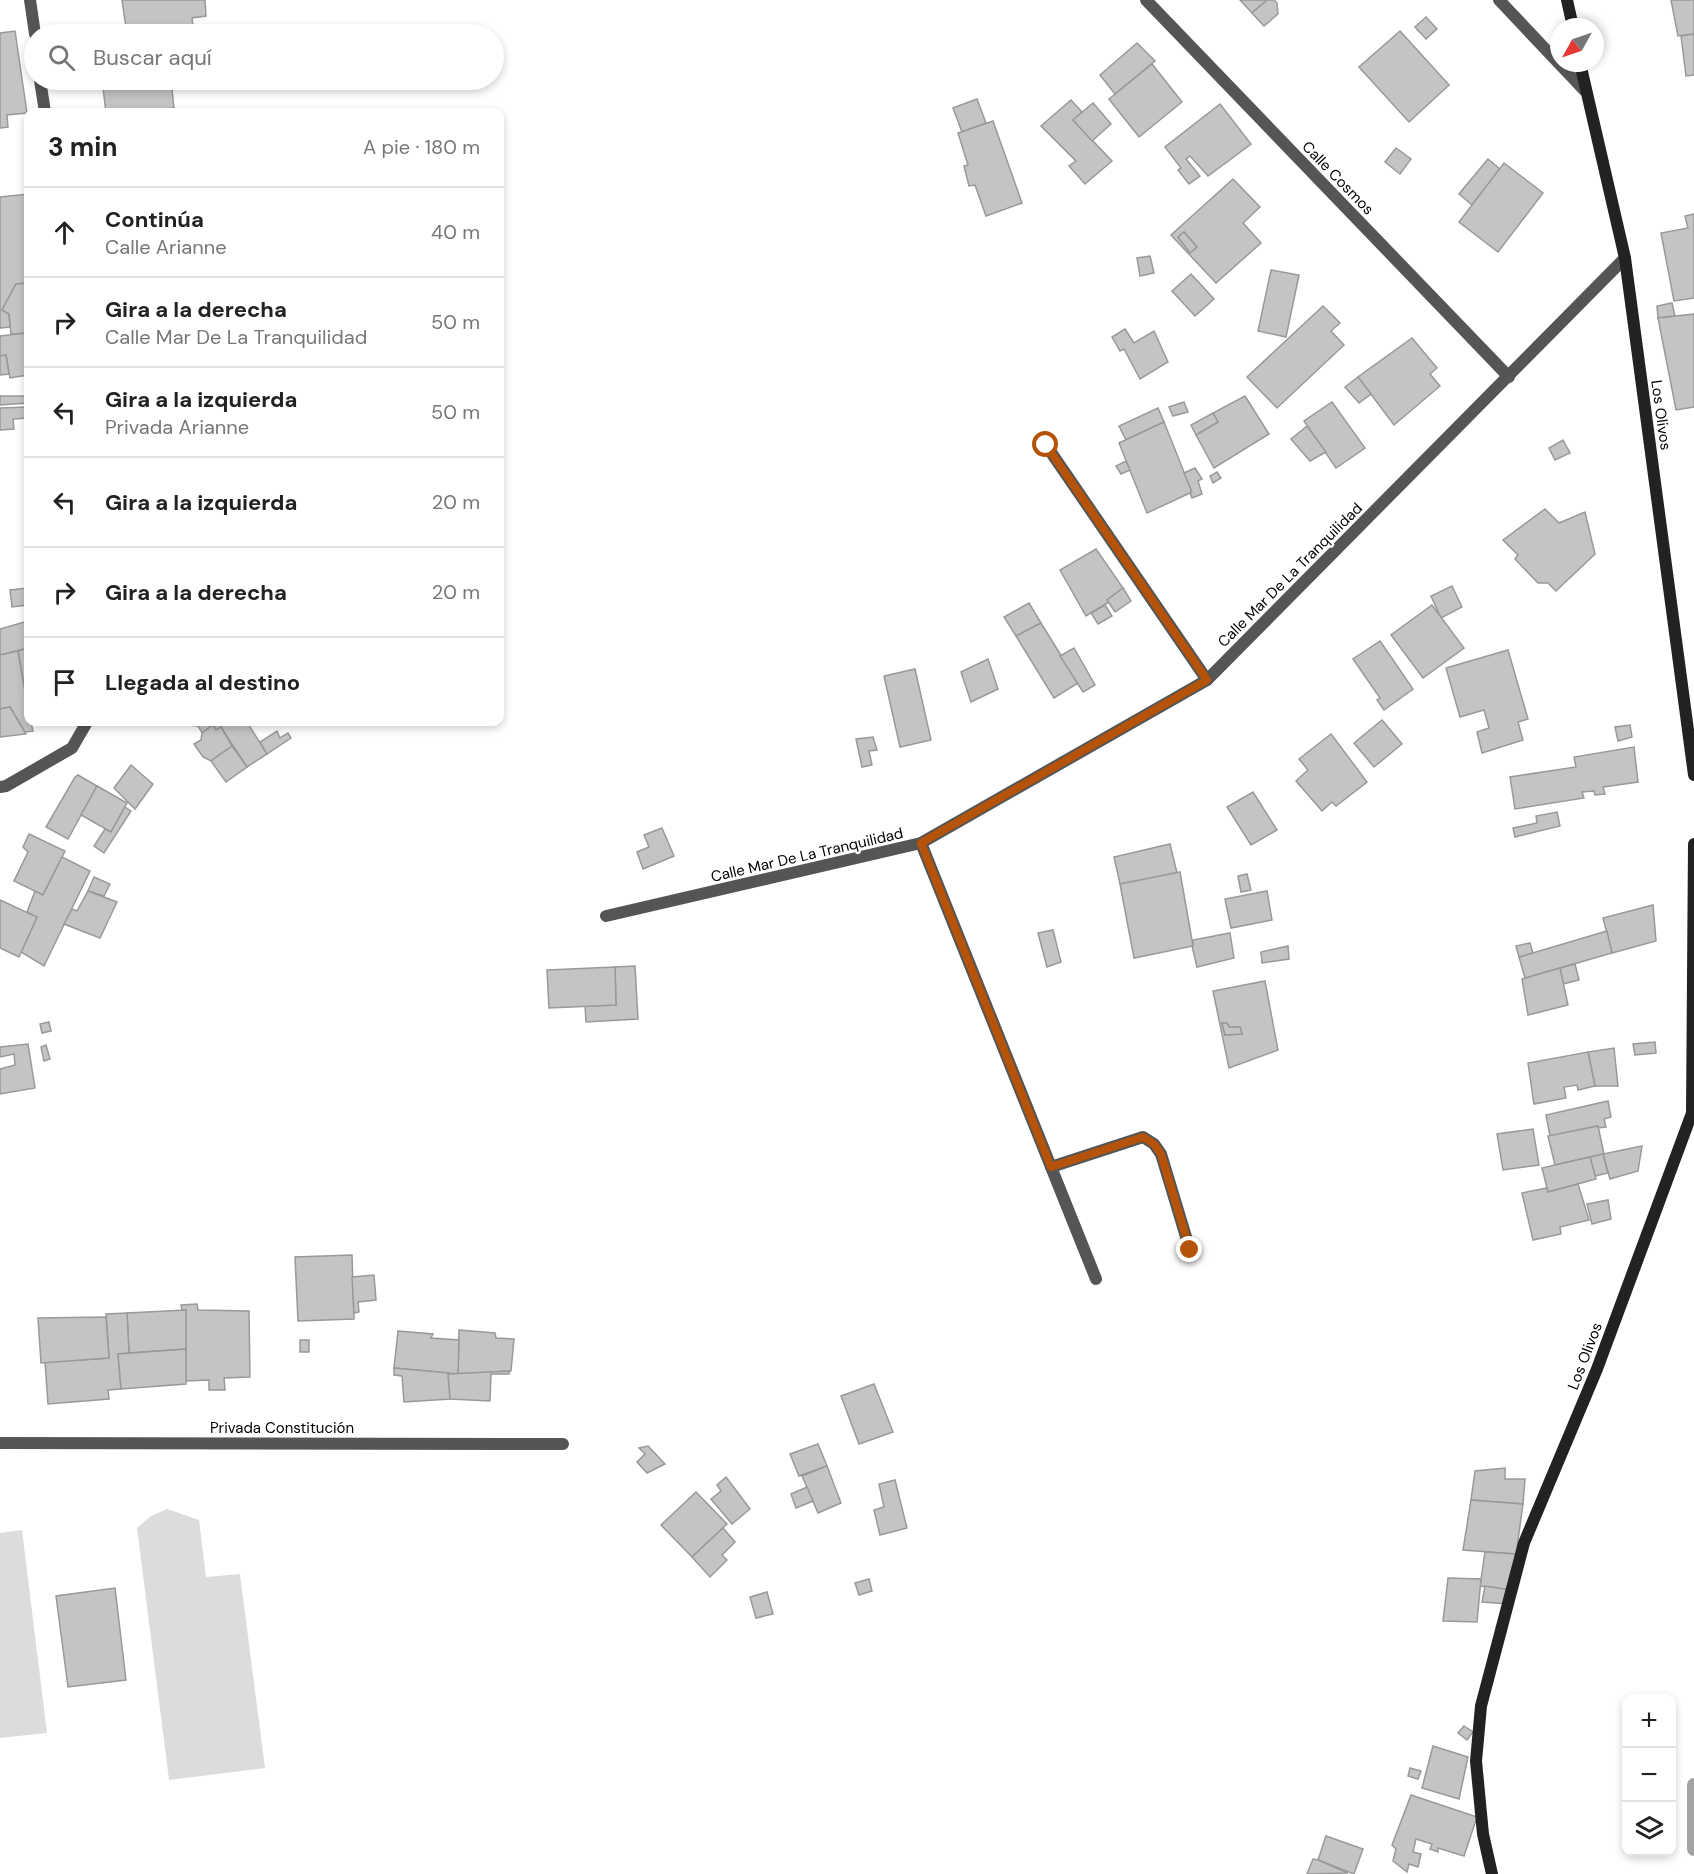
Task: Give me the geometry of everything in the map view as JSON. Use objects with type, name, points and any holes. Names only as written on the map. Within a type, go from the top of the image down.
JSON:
[{"type":"street","points":[[30,0],[33,24]]},
{"type":"street","name":"Calle Cosmos","points":[[1146,0],[1509,377]]},
{"type":"street","points":[[1499,0],[1585,91]]},
{"type":"street","points":[[1568,0],[1571,18]]},
{"type":"street","name":"Los Olivos","points":[[1582,72],[1625,258],[1694,775]]},
{"type":"street","points":[[42,90],[44,108]]},
{"type":"street","name":"Calle Mar De La Tranquilidad","points":[[606,916],[921,843],[1207,680],[1625,258]]},
{"type":"street","points":[[1046,445],[1207,680]]},
{"type":"street","points":[[0,787],[6,786],[72,748],[85,726]]},
{"type":"street","points":[[921,843],[1096,1279]]},
{"type":"street","name":"Los Olivos","points":[[1492,1874],[1483,1834],[1476,1761],[1481,1706],[1524,1543],[1597,1370],[1692,1113],[1694,844]]},
{"type":"street","points":[[1051,1167],[1143,1137],[1154,1144],[1161,1154],[1190,1250]]},
{"type":"street","name":"Privada Constitución","points":[[0,1443],[563,1444]]},
{"type":"shaded area","points":[[167,1509],[199,1520],[206,1577],[240,1574],[265,1768],[169,1780],[137,1528],[151,1516]]},
{"type":"shaded area","points":[[22,1530],[47,1733],[0,1738],[0,1533]]},
{"type":"building","points":[[122,0],[205,0],[206,16],[192,18],[193,24],[126,24]]},
{"type":"building","points":[[1240,0],[1267,0],[1252,13]]},
{"type":"building","points":[[1267,0],[1274,0],[1277,3],[1278,14],[1264,26],[1252,13]]},
{"type":"building","points":[[1671,0],[1694,0],[1694,34],[1678,36]]},
{"type":"building","points":[[1426,17],[1437,29],[1426,39],[1415,27]]},
{"type":"building","points":[[15,31],[26,108],[24,108],[24,113],[7,115],[8,127],[0,128],[0,33]]},
{"type":"building","points":[[1400,31],[1449,85],[1409,122],[1359,67]]},
{"type":"building","points":[[1694,34],[1694,75],[1686,76],[1681,36]]},
{"type":"building","points":[[1137,43],[1155,61],[1115,94],[1100,75]]},
{"type":"building","points":[[1152,64],[1182,102],[1139,137],[1109,99]]},
{"type":"building","points":[[103,90],[172,90],[174,108],[106,108]]},
{"type":"building","points":[[977,99],[986,123],[962,132],[953,108]]},
{"type":"building","points":[[1071,100],[1082,112],[1073,120],[1112,161],[1085,184],[1069,166],[1076,161],[1041,126]]},
{"type":"building","points":[[1093,103],[1111,124],[1092,141],[1073,120]]},
{"type":"building","points":[[1220,104],[1251,144],[1208,176],[1190,156],[1186,159],[1200,176],[1189,184],[1178,170],[1181,168],[1165,147]]},
{"type":"building","points":[[993,121],[1022,203],[986,216],[975,185],[969,186],[964,166],[968,165],[958,133]]},
{"type":"building","points":[[1396,148],[1411,159],[1400,174],[1385,162]]},
{"type":"building","points":[[1488,159],[1500,169],[1472,205],[1459,194]]},
{"type":"building","points":[[1504,163],[1543,193],[1498,252],[1459,222]]},
{"type":"building","points":[[1233,179],[1260,207],[1243,223],[1261,243],[1216,283],[1171,235]],"holes":[[[1184,232],[1197,247],[1190,253],[1178,237]]]},
{"type":"building","points":[[24,194],[24,283],[16,284],[2,310],[9,314],[10,327],[0,328],[0,197]]},
{"type":"building","points":[[1694,214],[1694,298],[1674,301],[1661,233],[1688,228],[1685,216]]},
{"type":"building","points":[[1184,232],[1197,247],[1190,253],[1178,237]]},
{"type":"building","points":[[1150,256],[1154,273],[1140,276],[1137,258]]},
{"type":"building","points":[[1271,270],[1299,275],[1286,337],[1258,331]]},
{"type":"building","points":[[1191,274],[1214,299],[1195,316],[1172,291]]},
{"type":"building","points":[[24,283],[24,333],[11,334],[9,314],[2,310],[16,284]]},
{"type":"building","points":[[1672,303],[1675,316],[1658,318],[1657,306]]},
{"type":"building","points":[[1323,306],[1340,323],[1331,331],[1344,345],[1277,408],[1247,377]]},
{"type":"building","points":[[1694,314],[1694,407],[1676,410],[1658,318]]},
{"type":"building","points":[[1125,329],[1134,343],[1154,331],[1168,362],[1140,379],[1124,349],[1120,351],[1112,337]]},
{"type":"building","points":[[24,333],[24,376],[10,378],[6,355],[0,356],[0,336]]},
{"type":"building","points":[[1412,338],[1437,368],[1430,374],[1440,386],[1394,425],[1358,377]]},
{"type":"building","points":[[6,355],[9,374],[0,375],[0,356]]},
{"type":"building","points":[[1358,377],[1371,394],[1359,403],[1345,387]]},
{"type":"building","points":[[0,396],[24,396],[24,403],[0,405]]},
{"type":"building","points":[[1245,396],[1269,434],[1214,468],[1196,435],[1218,422],[1213,413]]},
{"type":"building","points":[[1184,402],[1188,412],[1173,416],[1169,407]]},
{"type":"building","points":[[1332,402],[1365,448],[1336,468],[1304,421]]},
{"type":"building","points":[[24,407],[24,418],[13,419],[14,429],[0,430],[0,408]]},
{"type":"building","points":[[1158,408],[1164,422],[1126,440],[1119,426]]},
{"type":"building","points":[[1213,413],[1218,422],[1196,435],[1191,425]]},
{"type":"building","points":[[1164,422],[1192,492],[1147,513],[1119,443]]},
{"type":"building","points":[[1307,426],[1326,452],[1310,461],[1291,439]]},
{"type":"building","points":[[1563,440],[1570,453],[1555,460],[1549,448]]},
{"type":"building","points":[[1126,461],[1130,470],[1121,474],[1116,466]]},
{"type":"building","points":[[1195,468],[1202,479],[1198,481],[1202,494],[1192,498],[1190,493],[1192,492],[1184,473]]},
{"type":"building","points":[[1217,472],[1221,478],[1213,483],[1210,476]]},
{"type":"building","points":[[1545,509],[1559,523],[1585,512],[1595,554],[1556,591],[1548,583],[1538,583],[1515,559],[1518,555],[1503,540]]},
{"type":"building","points":[[1096,549],[1123,588],[1107,600],[1109,602],[1086,616],[1060,570]]},
{"type":"building","points":[[1452,586],[1462,607],[1441,618],[1431,596]]},
{"type":"building","points":[[24,588],[24,606],[12,607],[10,590]]},
{"type":"building","points":[[1123,588],[1131,601],[1115,612],[1107,600]]},
{"type":"building","points":[[1029,603],[1041,623],[1016,636],[1004,617]]},
{"type":"building","points":[[1105,605],[1112,616],[1098,624],[1091,613]]},
{"type":"building","points":[[1432,605],[1464,648],[1423,678],[1391,635]]},
{"type":"building","points":[[24,622],[24,649],[0,655],[0,629]]},
{"type":"building","points":[[1041,623],[1078,683],[1054,698],[1016,636]]},
{"type":"building","points":[[1380,641],[1413,689],[1384,710],[1377,700],[1380,698],[1353,659]]},
{"type":"building","points":[[1074,648],[1095,685],[1083,692],[1060,656]]},
{"type":"building","points":[[24,649],[24,686],[18,651]]},
{"type":"building","points":[[1508,650],[1528,719],[1518,722],[1523,740],[1482,753],[1477,732],[1489,728],[1484,710],[1460,717],[1446,668]]},
{"type":"building","points":[[18,651],[24,686],[24,726],[32,726],[33,731],[25,732],[10,707],[0,709],[0,655]]},
{"type":"building","points":[[988,659],[998,689],[971,702],[961,672]]},
{"type":"building","points":[[915,669],[931,740],[900,747],[884,676]]},
{"type":"building","points":[[10,707],[26,734],[0,737],[0,709]]},
{"type":"building","points":[[1382,720],[1402,744],[1374,767],[1354,743]]},
{"type":"building","points":[[1630,725],[1632,737],[1618,741],[1615,727]]},
{"type":"building","points":[[198,726],[212,726],[202,733]]},
{"type":"building","points":[[212,726],[216,730],[221,727],[232,746],[211,761],[203,757],[194,744],[201,740],[202,733]]},
{"type":"building","points":[[214,726],[250,726],[267,754],[247,767],[221,727],[216,730]]},
{"type":"building","points":[[277,731],[280,738],[288,733],[291,738],[267,754],[260,742]]},
{"type":"building","points":[[1331,734],[1367,782],[1336,806],[1332,802],[1322,811],[1296,781],[1308,770],[1299,759]]},
{"type":"building","points":[[873,737],[877,750],[869,751],[872,765],[862,767],[856,739]]},
{"type":"building","points":[[232,746],[247,767],[226,782],[211,761]]},
{"type":"building","points":[[1634,747],[1638,782],[1603,787],[1605,794],[1595,795],[1594,791],[1582,792],[1584,798],[1515,809],[1510,777],[1576,767],[1574,757]]},
{"type":"building","points":[[131,765],[153,784],[135,809],[114,788]]},
{"type":"building","points":[[78,775],[97,786],[68,839],[46,827]]},
{"type":"building","points":[[97,786],[127,803],[111,832],[81,815]]},
{"type":"building","points":[[1253,792],[1277,830],[1251,845],[1227,807]]},
{"type":"building","points":[[125,807],[131,811],[104,853],[94,846],[105,829],[111,832]]},
{"type":"building","points":[[1557,812],[1560,826],[1515,837],[1513,828],[1537,823],[1536,816]]},
{"type":"building","points":[[662,828],[674,856],[643,869],[637,852],[649,847],[644,835]]},
{"type":"building","points":[[29,834],[65,851],[43,895],[14,881],[28,852],[23,847]]},
{"type":"building","points":[[1170,844],[1177,873],[1120,884],[1114,857]]},
{"type":"building","points":[[62,857],[90,871],[44,966],[21,952],[37,917],[27,912],[35,891],[43,895]]},
{"type":"building","points":[[1180,872],[1193,946],[1134,958],[1120,884]]},
{"type":"building","points":[[1247,874],[1251,890],[1241,892],[1238,876]]},
{"type":"building","points":[[94,877],[110,884],[104,896],[88,891]]},
{"type":"building","points":[[88,891],[117,902],[100,938],[64,924],[72,909],[77,911]]},
{"type":"building","points":[[1267,891],[1272,920],[1231,928],[1225,899]]},
{"type":"building","points":[[0,900],[37,917],[19,957],[0,948]]},
{"type":"building","points":[[1653,905],[1656,941],[1612,953],[1603,918]]},
{"type":"building","points":[[1053,930],[1061,962],[1047,967],[1038,933]]},
{"type":"building","points":[[1607,931],[1612,953],[1525,978],[1519,957]]},
{"type":"building","points":[[1230,933],[1234,958],[1197,967],[1192,946],[1193,940]]},
{"type":"building","points":[[1530,943],[1533,953],[1519,957],[1516,946]]},
{"type":"building","points":[[1288,946],[1289,959],[1262,963],[1261,952]]},
{"type":"building","points":[[1575,964],[1579,980],[1563,984],[1560,968]]},
{"type":"building","points":[[635,966],[638,1019],[586,1022],[585,1006],[616,1005],[615,967]]},
{"type":"building","points":[[615,967],[616,1005],[549,1008],[547,970]]},
{"type":"building","points":[[1560,968],[1568,1005],[1528,1015],[1522,979]]},
{"type":"building","points":[[1265,981],[1278,1050],[1229,1068],[1213,991]],"holes":[[[1222,1023],[1227,1023],[1229,1027],[1240,1027],[1242,1034],[1225,1035]]]},
{"type":"building","points":[[49,1022],[51,1031],[42,1033],[40,1024]]},
{"type":"building","points":[[1222,1023],[1227,1023],[1229,1027],[1240,1027],[1242,1034],[1225,1035]]},
{"type":"building","points":[[1655,1042],[1656,1053],[1635,1055],[1633,1044]]},
{"type":"building","points":[[28,1044],[35,1088],[0,1094],[0,1069],[15,1065],[14,1054],[0,1057],[0,1047]]},
{"type":"building","points":[[46,1045],[50,1059],[44,1061],[41,1047]]},
{"type":"building","points":[[1614,1048],[1618,1086],[1595,1086],[1588,1052]]},
{"type":"building","points":[[1588,1052],[1595,1086],[1578,1090],[1577,1085],[1564,1087],[1566,1098],[1534,1104],[1528,1063]]},
{"type":"building","points":[[1608,1101],[1611,1117],[1604,1119],[1606,1127],[1598,1128],[1598,1126],[1550,1136],[1546,1115]]},
{"type":"building","points":[[1598,1126],[1604,1154],[1555,1165],[1548,1136]]},
{"type":"building","points":[[1533,1129],[1539,1165],[1503,1170],[1497,1134]]},
{"type":"building","points":[[1642,1146],[1638,1171],[1610,1179],[1603,1154]]},
{"type":"building","points":[[1603,1154],[1608,1173],[1595,1176],[1590,1157]]},
{"type":"building","points":[[1590,1157],[1596,1179],[1548,1192],[1542,1168]]},
{"type":"building","points":[[1578,1184],[1589,1220],[1560,1227],[1561,1234],[1533,1240],[1522,1193],[1547,1188],[1548,1192]]},
{"type":"building","points":[[1608,1200],[1611,1219],[1592,1224],[1587,1204]]},
{"type":"building","points":[[352,1255],[354,1319],[298,1321],[295,1257]]},
{"type":"building","points":[[374,1275],[376,1300],[358,1302],[359,1312],[354,1313],[352,1277]]},
{"type":"building","points":[[197,1304],[198,1310],[249,1311],[250,1377],[224,1378],[225,1390],[209,1390],[209,1380],[186,1381],[186,1310],[182,1310],[181,1305]]},
{"type":"building","points":[[186,1310],[186,1349],[129,1353],[127,1313]]},
{"type":"building","points":[[127,1313],[129,1353],[118,1354],[121,1389],[108,1390],[109,1399],[48,1404],[45,1362],[109,1358],[106,1314]]},
{"type":"building","points":[[106,1317],[109,1358],[41,1363],[38,1318]]},
{"type":"building","points":[[459,1330],[495,1333],[496,1338],[514,1339],[511,1371],[458,1374]]},
{"type":"building","points":[[398,1331],[433,1334],[431,1338],[459,1340],[458,1374],[394,1368]]},
{"type":"building","points":[[300,1340],[309,1340],[309,1352],[300,1352]]},
{"type":"building","points":[[186,1349],[186,1384],[121,1389],[118,1354]]},
{"type":"building","points":[[394,1368],[449,1373],[450,1399],[404,1402],[402,1376],[394,1375]]},
{"type":"building","points":[[509,1371],[509,1374],[491,1374],[490,1401],[450,1399],[448,1374]]},
{"type":"building","points":[[874,1384],[893,1432],[859,1444],[841,1396]]},
{"type":"building","points":[[818,1444],[827,1466],[799,1476],[790,1454]]},
{"type":"building","points":[[648,1446],[665,1464],[647,1473],[637,1462],[645,1454],[639,1448]]},
{"type":"building","points":[[827,1466],[841,1503],[818,1513],[802,1476]]},
{"type":"building","points":[[1505,1468],[1505,1479],[1525,1479],[1523,1504],[1471,1500],[1475,1471]]},
{"type":"building","points":[[726,1477],[750,1509],[732,1524],[711,1499],[721,1491],[717,1485]]},
{"type":"building","points":[[895,1480],[907,1528],[880,1535],[874,1510],[884,1507],[879,1484]]},
{"type":"building","points":[[807,1487],[813,1501],[796,1508],[791,1494]]},
{"type":"building","points":[[696,1492],[727,1524],[692,1557],[661,1525]]},
{"type":"building","points":[[1471,1500],[1523,1504],[1516,1554],[1463,1550]]},
{"type":"building","points":[[723,1528],[735,1542],[722,1555],[727,1560],[710,1577],[692,1557]]},
{"type":"building","points":[[1485,1552],[1516,1554],[1511,1590],[1480,1586]]},
{"type":"building","points":[[1448,1578],[1481,1579],[1477,1622],[1443,1621]]},
{"type":"building","points":[[869,1579],[872,1591],[859,1595],[855,1583]]},
{"type":"building","points":[[1485,1586],[1511,1590],[1509,1604],[1482,1602]]},
{"type":"building","points":[[115,1588],[126,1680],[68,1687],[56,1596]]},
{"type":"building","points":[[767,1592],[773,1614],[756,1618],[750,1597]]},
{"type":"building","points":[[1464,1726],[1473,1732],[1467,1740],[1458,1733]]},
{"type":"building","points":[[1433,1746],[1468,1757],[1459,1799],[1422,1788]]},
{"type":"building","points":[[1410,1768],[1421,1771],[1418,1779],[1408,1776]]},
{"type":"building","points":[[1411,1795],[1477,1817],[1464,1856],[1438,1848],[1438,1852],[1430,1849],[1432,1844],[1416,1839],[1413,1852],[1421,1854],[1418,1867],[1409,1864],[1407,1872],[1393,1861],[1396,1849],[1392,1845]]},
{"type":"building","points":[[1326,1836],[1363,1849],[1354,1874],[1318,1860]]},
{"type":"building","points":[[1313,1859],[1318,1860],[1348,1873],[1307,1874]]},
{"type":"waterway","points":[[1694,1785],[1694,1849]]},
{"type":"route","points":[[1046,445],[1207,680],[921,843],[1051,1167],[1143,1137],[1154,1144],[1161,1154],[1190,1250]]}]
